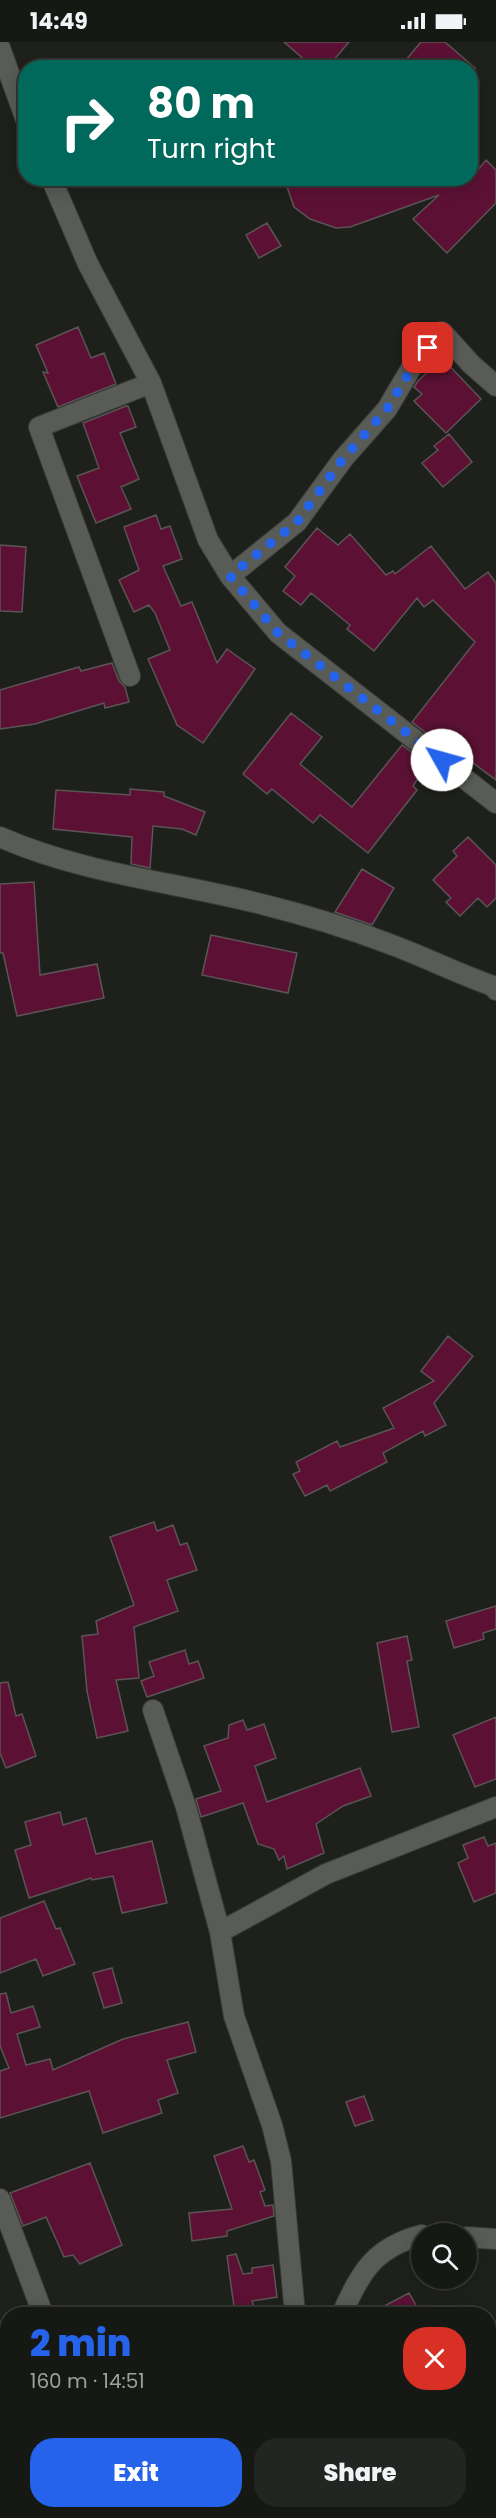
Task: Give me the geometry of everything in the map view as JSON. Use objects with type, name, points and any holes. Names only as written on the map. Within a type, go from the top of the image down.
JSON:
[{"type":"street","points":[[0,48],[18,98]]},
{"type":"street","points":[[54,186],[88,264],[151,383],[208,540],[230,576],[278,633],[496,803]]},
{"type":"street","points":[[230,576],[297,522],[343,459],[387,409],[414,365],[442,332],[471,364],[496,386]]},
{"type":"street","points":[[130,676],[39,427],[151,383]]},
{"type":"street","points":[[0,837],[33,852],[156,884],[265,905],[387,942],[492,986],[496,990]]},
{"type":"street","points":[[153,1710],[186,1807],[220,1932],[234,2016],[259,2085],[281,2161],[294,2307]]},
{"type":"street","points":[[220,1932],[326,1874],[496,1807]]},
{"type":"street","points":[[0,2199],[40,2307]]},
{"type":"street","points":[[346,2307],[368,2263],[402,2240],[411,2238]]},
{"type":"street","points":[[477,2238],[496,2239]]},
{"type":"building","points":[[284,42],[349,42],[334,60],[305,60]]},
{"type":"building","points":[[421,42],[445,42],[466,60],[406,60]]},
{"type":"building","points":[[486,160],[496,170],[496,203],[447,253],[413,219],[439,195],[350,227],[336,228],[310,219],[294,207],[287,186],[478,186],[478,170]]},
{"type":"building","points":[[267,223],[281,246],[259,258],[246,235]]},
{"type":"building","points":[[78,327],[91,358],[104,353],[116,384],[58,407],[43,372],[48,373],[36,345]]},
{"type":"building","points":[[442,358],[481,399],[446,433],[414,401],[422,394],[414,387]]},
{"type":"building","points":[[128,406],[136,427],[120,433],[139,479],[121,487],[131,509],[96,523],[77,476],[99,468],[83,423]]},
{"type":"building","points":[[449,434],[472,462],[443,487],[422,463],[438,450],[434,446]]},
{"type":"building","points":[[156,515],[161,529],[170,526],[182,559],[163,566],[181,606],[192,602],[217,663],[227,649],[255,669],[203,743],[177,725],[148,659],[170,650],[155,613],[149,605],[134,612],[119,580],[139,570],[124,527]]},
{"type":"building","points":[[317,528],[338,545],[350,534],[386,575],[393,571],[395,574],[431,546],[465,589],[488,572],[496,583],[496,780],[445,742],[442,745],[412,722],[475,642],[433,600],[424,607],[417,598],[374,651],[347,629],[350,625],[311,593],[301,605],[283,591],[295,576],[285,567]]},
{"type":"building","points":[[0,545],[26,547],[22,612],[0,611]]},
{"type":"building","points":[[112,663],[119,681],[125,687],[129,702],[105,708],[104,703],[35,724],[0,729],[0,690],[79,667],[81,671]]},
{"type":"building","points":[[291,713],[322,737],[300,764],[352,807],[402,745],[427,764],[413,786],[417,790],[368,853],[320,815],[313,823],[272,789],[267,794],[243,774]]},
{"type":"building","points":[[130,789],[164,792],[164,796],[205,812],[196,835],[182,829],[153,826],[150,868],[131,864],[132,837],[53,829],[56,790],[130,795]]},
{"type":"building","points":[[468,837],[496,865],[496,898],[487,907],[478,898],[460,916],[446,902],[451,898],[433,880],[457,856],[453,851]]},
{"type":"building","points":[[362,869],[394,888],[372,925],[335,912]]},
{"type":"building","points":[[34,882],[40,975],[97,964],[104,998],[17,1016],[3,953],[0,953],[0,884]]},
{"type":"building","points":[[211,935],[297,953],[288,993],[202,975]]},
{"type":"building","points":[[448,1336],[473,1356],[434,1403],[446,1425],[425,1436],[423,1431],[383,1453],[387,1462],[330,1491],[327,1485],[305,1496],[293,1474],[300,1471],[296,1462],[337,1441],[340,1447],[394,1428],[383,1408],[434,1381],[421,1371]]},
{"type":"building","points":[[154,1522],[157,1531],[173,1525],[180,1545],[187,1543],[197,1570],[167,1580],[178,1611],[134,1627],[139,1678],[116,1680],[128,1731],[97,1738],[87,1691],[82,1636],[98,1634],[96,1621],[134,1605],[110,1537]]},
{"type":"building","points":[[496,1606],[496,1629],[483,1633],[484,1639],[454,1648],[446,1621]]},
{"type":"building","points":[[407,1636],[412,1660],[407,1661],[419,1727],[392,1732],[377,1643]]},
{"type":"building","points":[[185,1650],[189,1664],[198,1661],[204,1678],[147,1697],[141,1681],[154,1676],[149,1662]]},
{"type":"building","points":[[8,1682],[16,1716],[22,1714],[36,1756],[6,1768],[0,1753],[0,1683]]},
{"type":"building","points":[[496,1717],[496,1779],[475,1787],[453,1735]]},
{"type":"building","points":[[243,1720],[247,1730],[264,1724],[276,1758],[255,1766],[267,1802],[360,1768],[371,1796],[343,1806],[316,1824],[324,1853],[287,1869],[284,1856],[279,1860],[274,1849],[258,1844],[243,1803],[201,1817],[196,1799],[221,1791],[204,1746],[228,1738],[229,1725]]},
{"type":"building","points":[[60,1812],[63,1825],[86,1818],[96,1854],[152,1841],[167,1903],[122,1913],[113,1876],[92,1880],[91,1878],[29,1898],[15,1850],[31,1845],[25,1822]]},
{"type":"building","points":[[484,1837],[488,1846],[496,1843],[496,1893],[474,1902],[458,1863],[468,1858],[463,1845]]},
{"type":"building","points":[[44,1901],[56,1929],[60,1928],[75,1964],[43,1976],[36,1959],[0,1973],[0,1918]]},
{"type":"building","points":[[112,1968],[122,2003],[104,2008],[93,1973]]},
{"type":"building","points":[[6,1993],[11,2013],[33,2006],[40,2027],[17,2034],[26,2065],[50,2059],[53,2070],[123,2039],[188,2022],[196,2052],[167,2060],[178,2093],[158,2100],[162,2113],[103,2133],[89,2091],[0,2118],[0,2071],[9,2068],[0,2046],[0,1994]]},
{"type":"building","points":[[364,2096],[373,2120],[355,2126],[346,2102]]},
{"type":"building","points":[[243,2146],[249,2162],[254,2160],[265,2190],[260,2192],[265,2206],[273,2205],[274,2216],[227,2231],[227,2236],[192,2241],[189,2213],[232,2209],[214,2156]]},
{"type":"building","points":[[90,2163],[122,2245],[80,2264],[73,2255],[64,2257],[46,2217],[23,2226],[10,2193]]},
{"type":"building","points":[[236,2254],[243,2274],[252,2273],[252,2268],[273,2265],[277,2297],[252,2301],[254,2307],[234,2307],[227,2256]]},
{"type":"building","points":[[409,2293],[417,2307],[382,2307]]},
{"type":"route","points":[[428,348],[414,365],[387,409],[343,459],[297,522],[230,576],[278,633],[442,760]]}]
